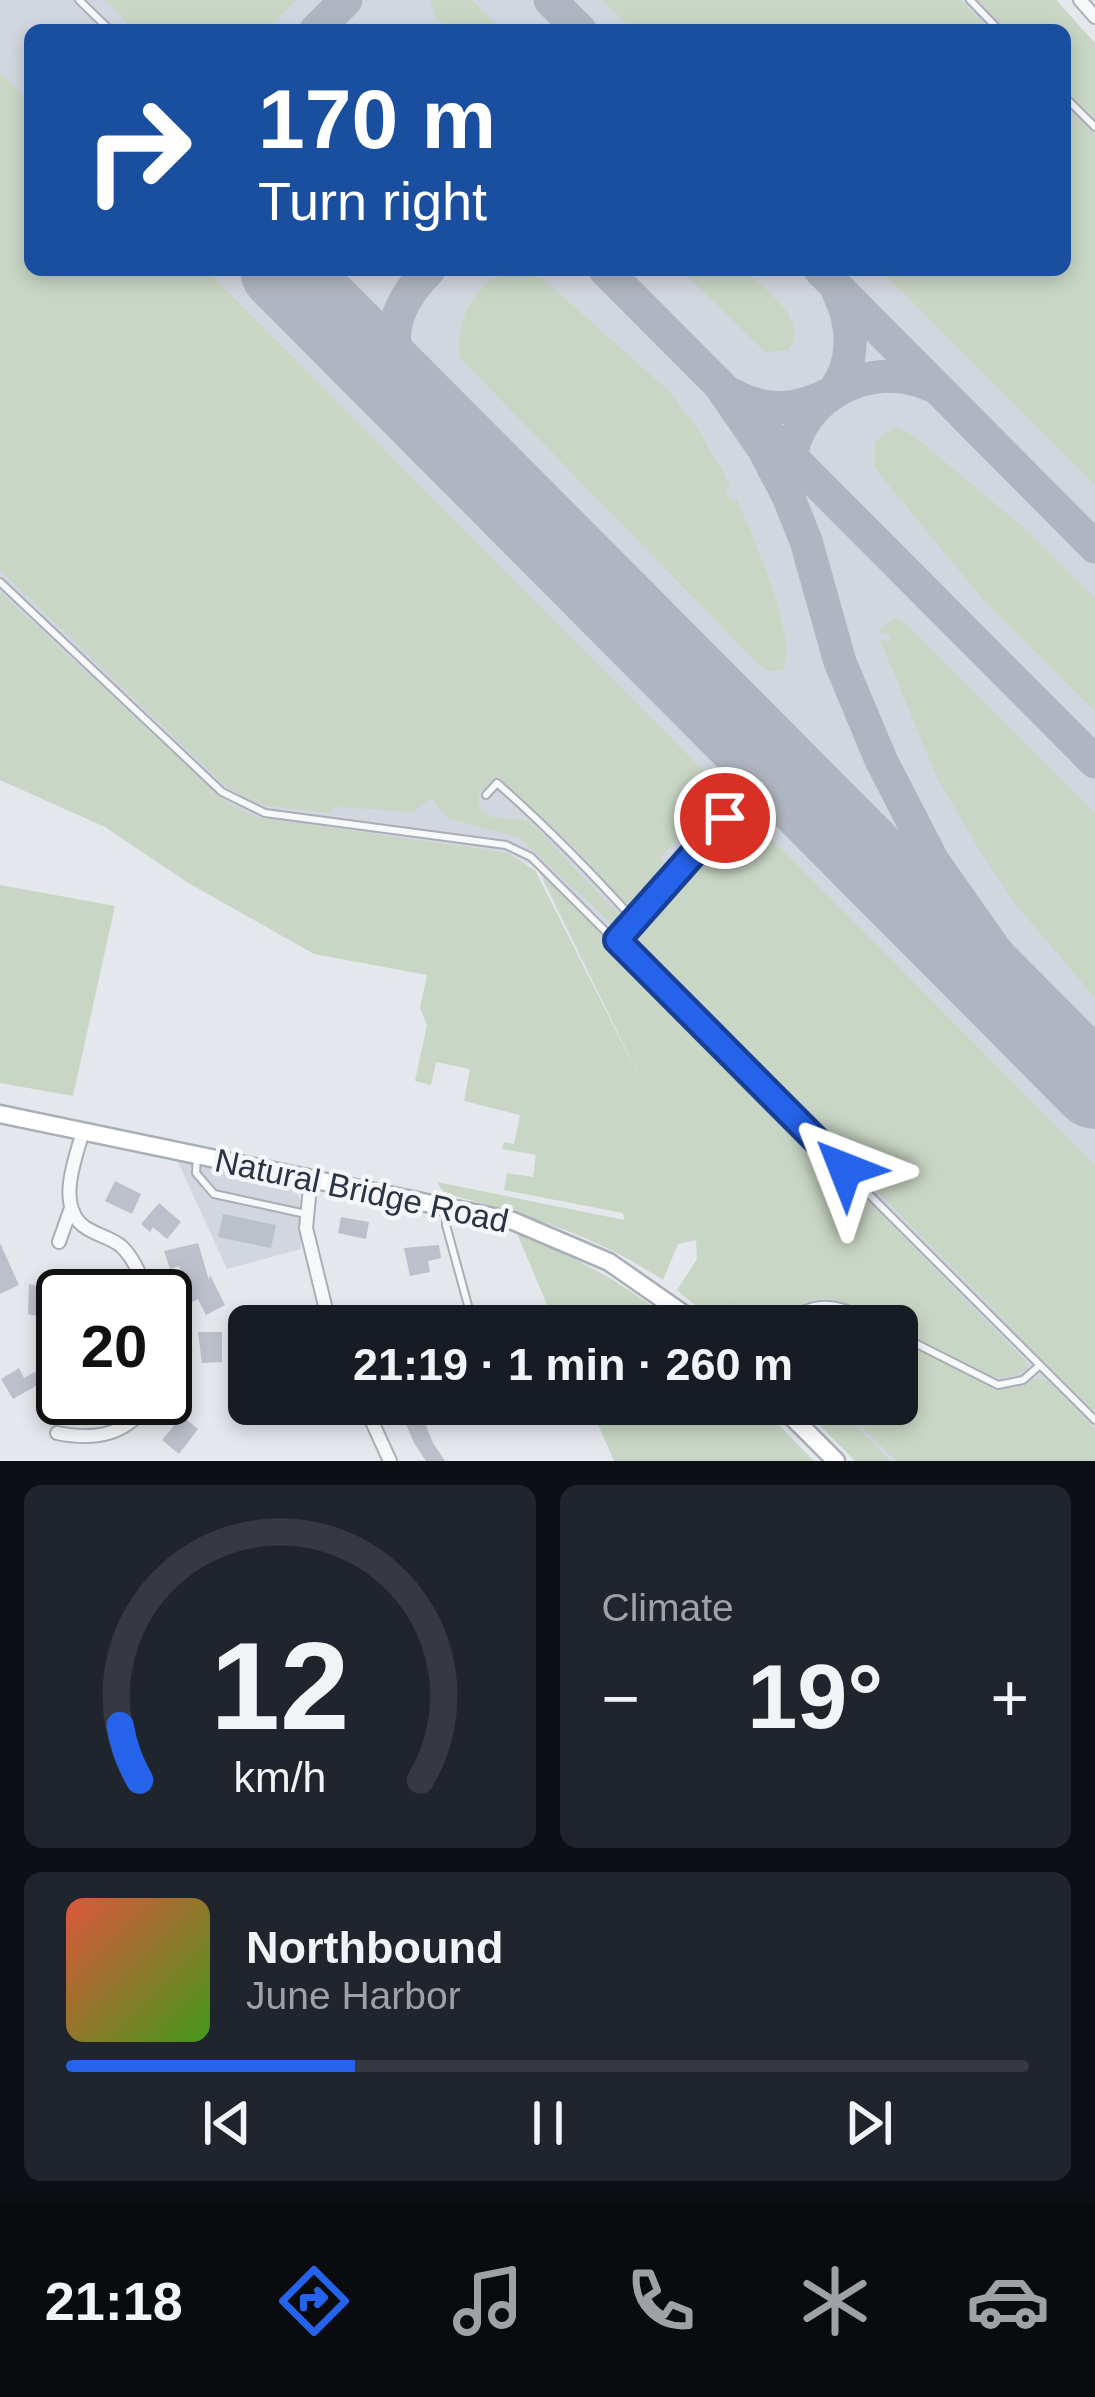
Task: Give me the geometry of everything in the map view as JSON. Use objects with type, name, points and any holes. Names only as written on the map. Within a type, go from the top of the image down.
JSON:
[{"type":"main road","name":"Natural Bridge Road","points":[[0,1114],[513,1221],[560,1238],[674,1305]]},
{"type":"main road","points":[[800,1425],[836,1461]]},
{"type":"street","points":[[1080,0],[1095,17]]},
{"type":"street","points":[[59,1242],[71,1208],[70,1181],[83,1131]]},
{"type":"street","points":[[311,1178],[307,1214],[323,1305]]},
{"type":"street","points":[[71,1208],[80,1224],[121,1246],[137,1269]]},
{"type":"street","points":[[56,1433],[92,1440],[124,1425]]},
{"type":"street","points":[[374,1425],[390,1461]]},
{"type":"lane","points":[[79,0],[104,24]]},
{"type":"lane","points":[[970,0],[993,24]]},
{"type":"lane","points":[[1071,103],[1095,127]]},
{"type":"lane","points":[[0,582],[222,792],[245,806],[265,813],[506,845],[532,857],[1095,1420]]},
{"type":"lane","points":[[486,795],[497,783],[553,832],[634,921]]},
{"type":"lane","points":[[617,940],[725,818],[715,807]]},
{"type":"lane","points":[[197,1155],[196,1173],[214,1194],[307,1214]]},
{"type":"lane","points":[[446,1204],[446,1225],[468,1305]]},
{"type":"lane","points":[[918,1345],[998,1385],[1023,1380],[1040,1365]]},
{"type":"shaded area","points":[[0,0],[1056,0],[1095,43],[1095,1461],[869,1461],[834,1425],[918,1425],[918,1305],[721,1305],[707,1275],[705,1211],[537,868],[508,853],[246,820],[219,803],[0,596]]},
{"type":"shaded area","points":[[177,1160],[292,1183],[300,1199],[301,1249],[227,1269]]},
{"type":"green space","points":[[105,0],[296,0],[272,24],[128,24]]},
{"type":"green space","points":[[430,0],[472,0],[495,24],[442,24]]},
{"type":"green space","points":[[602,0],[961,0],[984,24],[626,24]]},
{"type":"green space","points":[[977,0],[1056,0],[1095,43],[1095,119],[1071,95],[1071,24],[1001,24]]},
{"type":"green space","points":[[0,73],[24,97],[24,276],[212,276],[1095,1165],[1095,1412],[631,943],[629,934],[733,820],[717,799],[660,857],[670,872],[635,913],[498,776],[479,794],[479,807],[491,817],[528,820],[625,921],[618,930],[520,838],[447,818],[431,798],[413,812],[332,807],[331,813],[248,800],[224,785],[0,570]]},
{"type":"green space","points":[[1071,111],[1095,135],[1095,485],[887,276],[1071,276]]},
{"type":"green space","points":[[499,276],[543,279],[670,392],[730,484],[724,491],[734,502],[737,499],[780,612],[786,655],[782,670],[760,666],[459,357],[465,315],[489,282]]},
{"type":"green space","points":[[687,276],[751,276],[773,296],[790,317],[794,339],[788,350],[765,352]]},
{"type":"green space","points":[[895,427],[914,436],[1030,533],[1095,598],[1095,711],[984,601],[874,467],[874,442]]},
{"type":"green space","points":[[0,592],[228,804],[256,817],[508,853],[535,870],[654,1106],[546,876],[1025,1360],[1026,1369],[1013,1376],[980,1373],[918,1342],[918,1305],[845,1305],[825,1298],[802,1305],[741,1305],[708,1271],[739,1305],[695,1305],[677,1290],[697,1259],[696,1240],[678,1244],[663,1280],[583,1237],[444,1193],[437,1182],[624,1220],[623,1213],[504,1190],[507,1173],[533,1177],[536,1155],[502,1149],[504,1142],[514,1144],[520,1115],[464,1101],[470,1069],[436,1062],[431,1085],[415,1081],[427,1025],[420,1008],[427,975],[314,954],[185,881],[105,827],[0,780]]},
{"type":"green space","points":[[894,618],[906,624],[1095,813],[1095,998],[1017,906],[938,780],[880,640],[890,642],[891,635],[878,632]]},
{"type":"green space","points":[[0,885],[115,906],[73,1096],[0,1083]]},
{"type":"green space","points":[[516,1231],[579,1261],[650,1305],[547,1305]]},
{"type":"green space","points":[[918,1349],[990,1386],[1047,1380],[1095,1429],[1095,1461],[896,1461],[861,1425],[918,1425]]},
{"type":"green space","points":[[598,1425],[779,1425],[814,1461],[614,1461]]},
{"type":"green space","points":[[820,1425],[855,1425],[891,1461],[855,1461]]},
{"type":"building","points":[[115,1181],[141,1194],[132,1214],[105,1201]]},
{"type":"building","points":[[159,1203],[181,1222],[167,1239],[141,1224]]},
{"type":"building","points":[[223,1214],[276,1225],[271,1248],[218,1237]]},
{"type":"building","points":[[341,1217],[369,1222],[366,1239],[338,1233]]},
{"type":"building","points":[[0,1243],[19,1285],[0,1294]]},
{"type":"building","points":[[198,1243],[209,1280],[210,1275],[225,1305],[206,1315],[198,1299],[192,1302],[192,1269],[170,1269],[164,1251]]},
{"type":"building","points":[[439,1245],[441,1258],[428,1261],[430,1272],[410,1276],[404,1248]]},
{"type":"building","points":[[29,1284],[36,1286],[36,1316],[28,1314]]},
{"type":"building","points":[[198,1332],[222,1332],[222,1362],[202,1363]]},
{"type":"building","points":[[19,1368],[24,1378],[36,1371],[36,1386],[13,1399],[1,1379]]},
{"type":"building","points":[[192,1424],[198,1429],[179,1454],[162,1440],[174,1425]]},
{"type":"building","points":[[406,1425],[426,1425],[445,1461],[426,1461]]},
{"type":"taxiway","points":[[322,24],[346,0]]},
{"type":"taxiway","points":[[550,0],[574,24]]},
{"type":"taxiway","points":[[420,409],[401,371],[394,337],[403,304],[424,276]]},
{"type":"taxiway","points":[[611,276],[1095,762]]},
{"type":"taxiway","points":[[826,276],[1095,547]]},
{"type":"taxiway","points":[[733,395],[758,405],[783,407],[833,392],[846,369],[850,343],[838,292]]},
{"type":"taxiway","points":[[790,475],[802,426],[835,392],[857,381],[881,377],[930,385]]},
{"type":"taxiway","points":[[718,383],[764,450],[788,496],[806,541],[840,662],[881,760],[933,861],[1084,1076]]},
{"type":"runway","points":[[288,276],[1095,1087]]},
{"type":"route","points":[[725,818],[617,940],[845,1169]]}]
